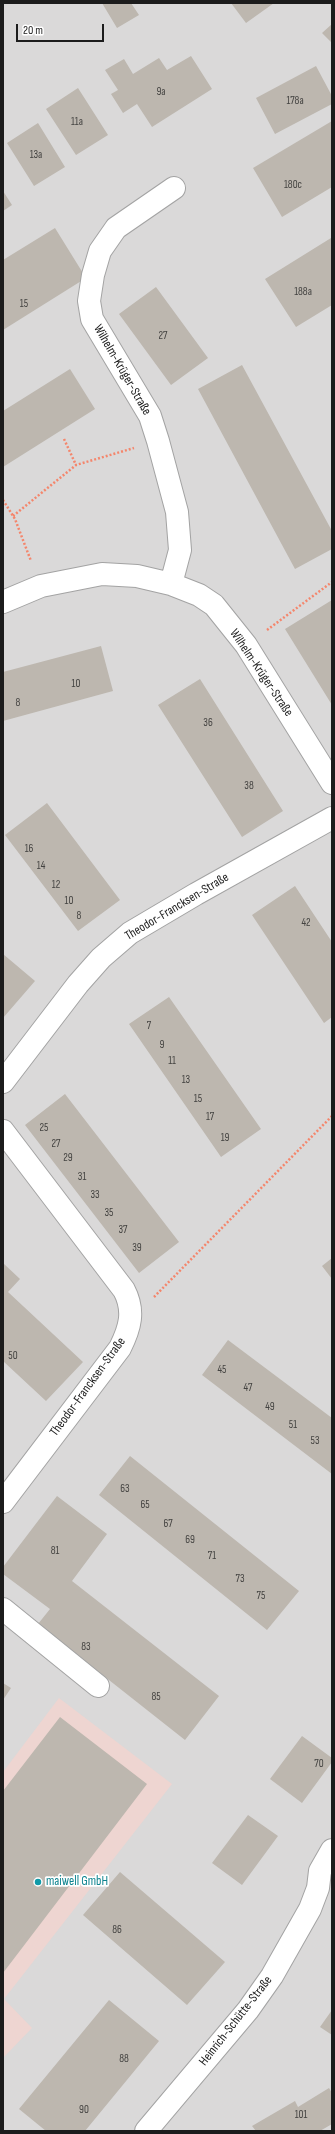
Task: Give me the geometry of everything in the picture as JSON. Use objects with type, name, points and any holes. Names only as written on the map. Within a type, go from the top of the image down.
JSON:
[{"type":"street","name":"Wilhelm-Krüger-Straße","points":[[171,584],[180,550],[177,512],[158,441],[150,416],[92,319],[89,302],[93,275],[100,251],[116,228],[174,188]]},
{"type":"street","name":"Wilhelm-Krüger-Straße","points":[[3,602],[41,586],[102,574],[137,576],[171,584],[199,595],[214,605],[246,645],[332,782]]},
{"type":"street","name":"Theodor-Francksen-Straße","points":[[3,1082],[78,984],[101,958],[130,933],[196,894],[332,818]]},
{"type":"street","name":"Theodor-Francksen-Straße","points":[[3,1131],[124,1290],[128,1299],[131,1321],[120,1348],[3,1502]]},
{"type":"street","points":[[3,1609],[98,1686]]},
{"type":"street","name":"Heinrich-Schütte-Straße","points":[[146,2131],[248,2010],[272,1976],[326,1883],[320,1870],[332,1850]]},
{"type":"path","points":[[64,439],[76,465]]},
{"type":"path","points":[[13,516],[76,465],[158,441]]},
{"type":"path","points":[[3,500],[13,516],[41,586]]},
{"type":"path","points":[[246,645],[332,582]]},
{"type":"path","points":[[131,1321],[332,1116]]},
{"type":"shaded area","points":[[3,3],[332,3],[332,2131],[3,2131]]},
{"type":"shaded area","name":"maiwell GmbH","points":[[59,1698],[172,1784],[4,1999],[32,2028],[3,2058],[3,1772]]},
{"type":"building","points":[[102,3],[131,3],[139,15],[117,28]]},
{"type":"building","points":[[231,3],[274,3],[246,23]]},
{"type":"building","points":[[332,24],[332,43],[322,33]]},
{"type":"building","points":[[191,56],[212,89],[152,127],[137,104],[123,113],[111,94],[118,90],[105,70],[124,59],[133,74],[159,58],[167,70]]},
{"type":"building","points":[[316,66],[332,96],[332,104],[275,134],[256,98]]},
{"type":"building","points":[[78,88],[108,135],[76,155],[46,109]]},
{"type":"building","points":[[332,121],[332,187],[282,217],[253,168]]},
{"type":"building","points":[[38,123],[65,167],[34,186],[7,143]]},
{"type":"building","points":[[3,191],[12,205],[3,211]]},
{"type":"building","points":[[55,228],[86,278],[3,330],[3,260]]},
{"type":"building","points":[[331,238],[332,305],[296,327],[265,279]]},
{"type":"building","points":[[156,287],[208,358],[171,385],[119,314]]},
{"type":"building","points":[[242,365],[332,531],[332,549],[295,569],[198,389]]},
{"type":"building","points":[[70,369],[95,409],[3,467],[3,411]]},
{"type":"building","points":[[332,600],[332,705],[285,629]]},
{"type":"building","points":[[101,646],[113,691],[3,721],[3,672]]},
{"type":"building","points":[[200,679],[283,811],[242,837],[158,705]]},
{"type":"building","points":[[47,803],[120,900],[78,931],[5,835]]},
{"type":"building","points":[[295,886],[332,942],[332,1017],[324,1023],[252,915]]},
{"type":"building","points":[[3,954],[35,981],[3,1018]]},
{"type":"building","points":[[169,997],[261,1129],[221,1157],[129,1024]]},
{"type":"building","points":[[65,1094],[179,1242],[139,1273],[25,1125]]},
{"type":"building","points":[[332,1258],[332,1279],[322,1266]]},
{"type":"building","points":[[3,1263],[20,1279],[8,1292],[83,1362],[46,1401],[3,1361]]},
{"type":"building","points":[[228,1340],[332,1418],[332,1474],[202,1375]]},
{"type":"building","points":[[130,1456],[299,1591],[267,1630],[99,1495]]},
{"type":"building","points":[[57,1496],[107,1534],[72,1581],[219,1696],[185,1740],[38,1624],[50,1609],[3,1574],[3,1567]]},
{"type":"building","points":[[3,1683],[11,1688],[3,1700]]},
{"type":"building","name":"maiwell GmbH","points":[[60,1717],[147,1784],[3,1973],[3,1791]]},
{"type":"building","points":[[302,1736],[332,1758],[332,1762],[302,1803],[270,1779]]},
{"type":"building","points":[[248,1815],[278,1836],[242,1885],[212,1863]]},
{"type":"building","points":[[120,1872],[225,1962],[187,2005],[83,1915]]},
{"type":"building","points":[[109,2000],[159,2041],[85,2131],[46,2131],[19,2109]]},
{"type":"building","points":[[332,2010],[332,2035],[320,2027]]},
{"type":"building","points":[[329,2088],[332,2093],[332,2124],[320,2131],[256,2131],[252,2126],[295,2101],[298,2107]]},
{"type":"place","name":"maiwell GmbH","points":[[38,1882]]}]
